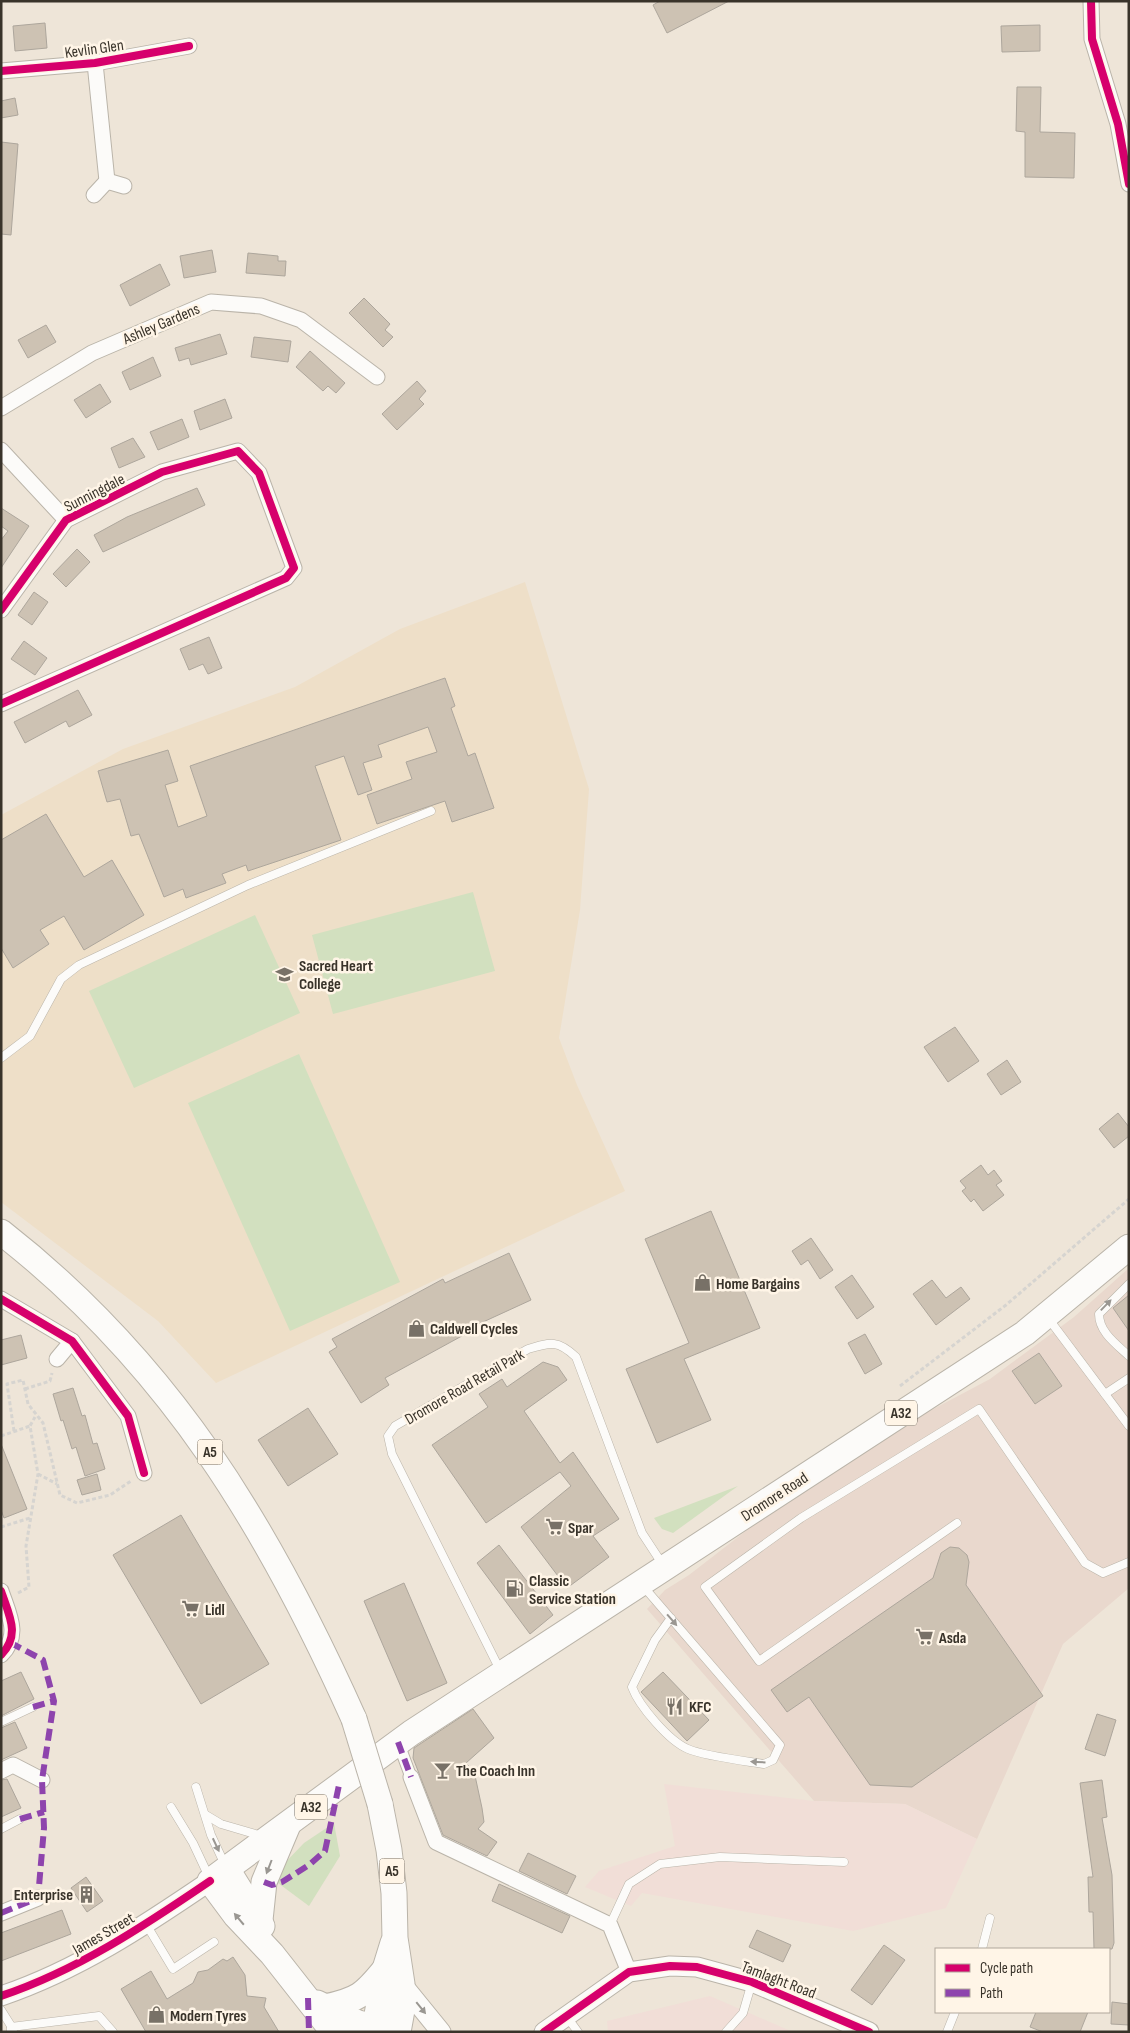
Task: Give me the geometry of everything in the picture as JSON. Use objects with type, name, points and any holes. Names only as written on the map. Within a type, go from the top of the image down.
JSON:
[{"type":"highway","name":"A5","points":[[1,1232],[76,1297],[163,1389],[206,1447],[246,1508],[322,1649],[354,1719],[380,1804],[389,1850],[394,1893],[395,1938],[394,1977],[386,2030]]},
{"type":"highway","name":"Dromore Road","points":[[404,1738],[1025,1333],[1129,1247]]},
{"type":"highway","name":"James Street","points":[[219,1875],[404,1738]]},
{"type":"highway","points":[[260,1920],[264,1882],[289,1823]]},
{"type":"highway","points":[[219,1875],[260,1920],[272,1954]]},
{"type":"highway","points":[[219,1875],[236,1916],[272,1954],[325,2018],[386,2030]]},
{"type":"highway","points":[[325,2018],[351,2002],[370,1987],[394,1977]]},
{"type":"street","points":[[1091,1],[1092,39],[1118,124],[1129,184]]},
{"type":"street","name":"Kevlin Glen","points":[[1,71],[95,63],[189,46]]},
{"type":"street","points":[[95,63],[107,182]]},
{"type":"street","points":[[107,182],[124,186]]},
{"type":"street","points":[[94,195],[107,182]]},
{"type":"street","name":"Ashley Gardens","points":[[1,408],[92,353],[211,302],[261,306],[301,320],[377,377]]},
{"type":"street","points":[[1,450],[66,520]]},
{"type":"street","name":"Sunningdale","points":[[1,610],[66,520],[162,472],[238,451],[259,473],[294,568],[286,578],[1,704]]},
{"type":"street","points":[[1,1298],[72,1341],[128,1416],[144,1473]]},
{"type":"street","points":[[57,1359],[72,1341]]},
{"type":"street","points":[[1,1655],[11,1643],[12,1636],[12,1622],[3,1596]]},
{"type":"street","points":[[404,1738],[411,1777],[436,1842],[610,1924],[629,1972]]},
{"type":"street","points":[[1,1771],[13,1765],[42,1780]]},
{"type":"street","name":"James Street","points":[[1,1996],[40,1983],[91,1957],[146,1924],[219,1875]]},
{"type":"street","points":[[1,1913],[38,1898]]},
{"type":"street","name":"Tamlaght Road","points":[[544,2032],[629,1972],[670,1966],[698,1967],[752,1982],[869,2032]]},
{"type":"street","points":[[394,1977],[441,2032]]},
{"type":"lane","points":[[1,1058],[30,1036],[61,979],[79,965],[248,885],[431,811]]},
{"type":"lane","points":[[1129,1284],[1099,1314],[1099,1323],[1106,1333],[1129,1356]]},
{"type":"lane","points":[[1046,1316],[1129,1426]]},
{"type":"lane","name":"Dromore Road Retail Park","points":[[502,1673],[392,1454],[388,1436],[396,1426],[528,1348],[546,1343],[564,1346],[576,1358],[642,1533],[664,1567]]},
{"type":"lane","points":[[1105,1394],[1129,1378]]},
{"type":"lane","points":[[957,1523],[759,1661],[705,1587],[801,1518],[979,1409],[1084,1563],[1103,1573],[1129,1562]]},
{"type":"lane","points":[[640,1583],[671,1618],[780,1745],[773,1760],[764,1764],[688,1749],[664,1731],[636,1697],[632,1687],[654,1640],[671,1618]]},
{"type":"lane","points":[[1,1722],[34,1707]]},
{"type":"lane","points":[[196,1787],[206,1815],[219,1875]]},
{"type":"lane","points":[[171,1807],[194,1843],[219,1875]]},
{"type":"lane","points":[[206,1815],[221,1824],[269,1838]]},
{"type":"lane","points":[[1,1829],[20,1819]]},
{"type":"lane","points":[[610,1924],[629,1884],[660,1864],[720,1857],[844,1862]]},
{"type":"lane","points":[[982,1948],[990,1918]]},
{"type":"lane","points":[[146,1924],[173,1968],[214,1942]]},
{"type":"lane","points":[[726,2032],[743,2012],[752,1982]]},
{"type":"lane","points":[[1,2010],[13,2030],[99,2016],[113,2032]]},
{"type":"lane","points":[[947,2032],[955,2013]]},
{"type":"lane","points":[[566,2016],[578,2032]]},
{"type":"path","points":[[900,1386],[1006,1305],[1129,1199]]},
{"type":"path","points":[[25,1389],[50,1381],[57,1359]]},
{"type":"path","points":[[14,1432],[7,1384],[23,1380],[28,1404],[35,1416],[43,1423],[60,1495],[77,1504],[110,1495],[144,1473]]},
{"type":"path","points":[[3,1596],[29,1587],[26,1546],[38,1474],[30,1426],[35,1416]]},
{"type":"path","points":[[1,1436],[30,1426]]},
{"type":"path","points":[[38,1474],[57,1484]]},
{"type":"path","points":[[1,1527],[30,1518]]},
{"type":"shaded area","name":"Sacred Heart College","points":[[525,582],[589,789],[580,910],[559,1038],[577,1085],[625,1191],[216,1383],[158,1321],[1,1202],[1,815],[123,749],[295,687],[400,629]]},
{"type":"shaded area","points":[[1129,1268],[1129,1588],[1063,1644],[977,1839],[905,1804],[814,1801],[647,1609],[665,1590],[689,1575],[782,1503],[877,1439],[990,1379],[1074,1317]]},
{"type":"shaded area","points":[[664,1784],[814,1801],[905,1804],[977,1839],[946,1908],[853,1931],[642,1893],[631,1906],[585,1887],[599,1871],[675,1846]]},
{"type":"shaded area","points":[[710,1996],[793,2032],[608,2032],[607,2021]]},
{"type":"green space","points":[[473,892],[495,971],[333,1014],[312,935]]},
{"type":"green space","points":[[255,915],[300,1013],[134,1088],[89,991]]},
{"type":"green space","points":[[299,1054],[400,1282],[290,1331],[188,1103]]},
{"type":"green space","points":[[738,1486],[673,1533],[662,1529],[654,1518]]},
{"type":"green space","points":[[334,1823],[340,1856],[309,1906],[278,1883],[281,1867],[304,1843]]},
{"type":"building","points":[[660,1],[729,1],[667,33],[653,5]]},
{"type":"building","points":[[45,23],[47,48],[15,51],[13,26]]},
{"type":"building","points":[[1040,25],[1040,51],[1002,52],[1001,26]]},
{"type":"building","points":[[1017,87],[1041,87],[1040,132],[1075,133],[1074,178],[1025,177],[1025,132],[1016,131]]},
{"type":"building","points":[[15,98],[18,115],[1,118],[1,101]]},
{"type":"building","points":[[1,142],[18,144],[11,235],[1,234]]},
{"type":"building","points":[[212,250],[216,272],[184,278],[180,256]]},
{"type":"building","points":[[248,253],[278,256],[278,261],[286,261],[285,276],[246,273]]},
{"type":"building","points":[[160,264],[170,285],[130,306],[120,285]]},
{"type":"building","points":[[364,298],[390,324],[385,330],[393,337],[383,347],[349,313]]},
{"type":"building","points":[[46,325],[56,342],[28,358],[18,340]]},
{"type":"building","points":[[220,334],[227,354],[191,365],[189,358],[179,361],[175,348]]},
{"type":"building","points":[[254,337],[291,341],[288,362],[251,357]]},
{"type":"building","points":[[310,351],[345,383],[336,393],[328,386],[323,391],[296,367]]},
{"type":"building","points":[[153,357],[161,376],[130,390],[122,372]]},
{"type":"building","points":[[417,381],[426,391],[419,399],[424,404],[397,430],[382,414]]},
{"type":"building","points":[[100,384],[111,402],[86,418],[74,400]]},
{"type":"building","points":[[225,399],[232,418],[200,430],[194,411]]},
{"type":"building","points":[[182,419],[189,437],[158,450],[150,432]]},
{"type":"building","points":[[133,438],[145,457],[119,468],[111,448]]},
{"type":"building","points":[[197,488],[205,505],[103,552],[94,535],[127,517]]},
{"type":"building","points":[[1,508],[29,526],[1,568],[1,540],[8,531],[1,526]]},
{"type":"building","points":[[77,549],[90,562],[66,587],[53,574]]},
{"type":"building","points":[[34,592],[48,602],[32,625],[18,615]]},
{"type":"building","points":[[209,637],[222,668],[208,674],[203,664],[189,670],[180,649]]},
{"type":"building","points":[[24,641],[47,658],[35,675],[11,659]]},
{"type":"building","points":[[445,678],[455,706],[451,708],[468,756],[475,753],[494,808],[452,822],[445,801],[377,824],[367,795],[412,779],[406,762],[437,752],[428,727],[378,745],[382,757],[363,763],[372,790],[358,795],[344,756],[315,766],[341,840],[248,871],[246,865],[222,874],[226,883],[186,898],[183,889],[164,897],[139,834],[131,836],[120,799],[107,802],[98,771],[168,750],[178,781],[165,785],[178,827],[207,816],[190,766]]},
{"type":"building","points":[[78,690],[92,715],[69,727],[66,721],[25,743],[14,722]]},
{"type":"building","points":[[46,814],[84,877],[112,860],[144,915],[84,950],[64,916],[40,930],[49,944],[13,968],[1,948],[1,840]]},
{"type":"building","points":[[955,1027],[979,1061],[948,1082],[924,1047]]},
{"type":"building","points":[[1007,1060],[1021,1082],[1001,1095],[987,1074]]},
{"type":"building","points":[[1118,1113],[1129,1127],[1129,1136],[1114,1148],[1099,1129]]},
{"type":"building","points":[[981,1165],[988,1175],[994,1170],[1002,1181],[996,1185],[1004,1195],[983,1211],[974,1199],[971,1202],[962,1191],[966,1188],[960,1181]]},
{"type":"building","name":"Home Bargains","points":[[711,1211],[760,1328],[684,1359],[711,1420],[657,1443],[626,1369],[689,1343],[645,1239]]},
{"type":"building","points":[[811,1238],[833,1270],[820,1279],[808,1260],[801,1265],[792,1251]]},
{"type":"building","points":[[509,1253],[531,1300],[470,1328],[471,1331],[385,1378],[389,1385],[361,1403],[329,1352],[337,1347],[332,1339],[443,1279],[445,1283]]},
{"type":"building","points":[[852,1275],[874,1307],[857,1319],[835,1287]]},
{"type":"building","points":[[932,1280],[946,1298],[961,1287],[970,1299],[936,1325],[913,1294]]},
{"type":"building","points":[[1129,1295],[1129,1331],[1113,1308]]},
{"type":"building","points":[[865,1334],[882,1364],[865,1374],[848,1343]]},
{"type":"building","points":[[21,1335],[27,1358],[1,1365],[1,1340]]},
{"type":"building","points":[[1039,1353],[1062,1386],[1035,1404],[1012,1371]]},
{"type":"building","points":[[543,1362],[558,1367],[567,1380],[524,1411],[560,1463],[573,1452],[619,1519],[593,1536],[609,1557],[567,1588],[521,1527],[571,1486],[560,1472],[486,1523],[432,1445],[488,1407],[479,1394],[502,1379],[507,1387]]},
{"type":"building","points":[[73,1388],[82,1416],[85,1415],[93,1444],[97,1443],[105,1469],[85,1476],[76,1447],[72,1449],[63,1420],[61,1421],[53,1394]]},
{"type":"building","points":[[308,1408],[338,1454],[288,1486],[258,1440]]},
{"type":"building","points":[[1,1444],[27,1509],[4,1518],[1,1510]]},
{"type":"building","points":[[97,1474],[101,1490],[82,1495],[77,1480]]},
{"type":"building","name":"Lidl","points":[[181,1515],[269,1664],[201,1704],[113,1555]]},
{"type":"building","points":[[499,1545],[553,1615],[530,1634],[477,1563]]},
{"type":"building","name":"Asda","points":[[950,1547],[959,1548],[967,1555],[969,1562],[966,1585],[1043,1696],[912,1787],[870,1785],[809,1697],[787,1712],[771,1690],[933,1578],[941,1553]]},
{"type":"building","points":[[404,1583],[447,1683],[407,1701],[364,1601]]},
{"type":"building","points":[[21,1672],[34,1699],[1,1716],[1,1681]]},
{"type":"building","name":"KFC","points":[[663,1672],[709,1720],[687,1741],[641,1692]]},
{"type":"building","points":[[473,1709],[494,1738],[466,1763],[474,1771],[482,1808],[484,1822],[478,1829],[497,1842],[487,1856],[443,1835],[413,1758],[414,1748]]},
{"type":"building","points":[[1097,1714],[1116,1720],[1105,1756],[1085,1749]]},
{"type":"building","points":[[15,1722],[27,1748],[1,1760],[1,1728]]},
{"type":"building","points":[[7,1779],[21,1808],[1,1817],[1,1780]]},
{"type":"building","points":[[1102,1780],[1107,1817],[1102,1818],[1112,1875],[1114,1943],[1112,1949],[1094,1948],[1093,1912],[1089,1912],[1088,1877],[1093,1877],[1080,1783]]},
{"type":"building","points":[[528,1853],[576,1876],[567,1894],[519,1871]]},
{"type":"building","name":"Enterprise","points":[[86,1877],[103,1901],[87,1912],[71,1888]]},
{"type":"building","points":[[499,1884],[570,1916],[562,1933],[492,1901]]},
{"type":"building","points":[[62,1910],[71,1934],[1,1961],[1,1933]]},
{"type":"building","points":[[757,1930],[791,1945],[783,1962],[749,1947]]},
{"type":"building","points":[[884,1945],[905,1960],[872,2005],[851,1990]]},
{"type":"building","points":[[233,1957],[245,1975],[247,1996],[266,1998],[264,2007],[279,2032],[146,2032],[121,1989],[151,1971],[167,1999],[193,1983],[198,1972],[208,1970],[223,1959],[227,1961]]},
{"type":"building","points":[[1112,2002],[1129,2004],[1129,2025],[1111,2024]]},
{"type":"building","points":[[1036,2013],[1088,2013],[1080,2032],[1043,2032],[1030,2027]]},
{"type":"marked path","points":[[1,1913],[38,1898],[44,1828],[42,1780],[54,1701],[43,1660],[11,1643]]},
{"type":"marked path","points":[[33,1707],[54,1701]]},
{"type":"marked path","points":[[398,1742],[411,1777]]},
{"type":"marked path","points":[[264,1882],[272,1885],[282,1882],[309,1865],[325,1851],[339,1785]]},
{"type":"marked path","points":[[20,1819],[44,1812]]},
{"type":"marked path","points":[[308,1998],[309,2032]]},
{"type":"cycle path","points":[[1091,1],[1092,39],[1118,124],[1129,184]]},
{"type":"cycle path","points":[[1,71],[95,63],[189,46]]},
{"type":"cycle path","points":[[1,610],[66,520],[162,472],[238,451],[259,473],[294,568],[286,578],[1,704]]},
{"type":"cycle path","points":[[1,1299],[72,1341],[128,1416],[144,1473]]},
{"type":"cycle path","points":[[1,1591],[12,1624],[11,1640],[1,1655]]},
{"type":"cycle path","points":[[1,1996],[57,1973],[110,1946],[210,1881]]},
{"type":"cycle path","points":[[544,2032],[629,1972],[670,1966],[697,1967],[752,1982],[869,2032]]},
{"type":"place","name":"Sacred Heart College","points":[[285,974]]},
{"type":"place","name":"Home Bargains","points":[[702,1283]]},
{"type":"place","name":"Caldwell Cycles","points":[[416,1328]]},
{"type":"place","name":"Spar","points":[[554,1527]]},
{"type":"place","name":"Classic Service Station","points":[[515,1589]]},
{"type":"place","name":"Lidl","points":[[191,1609]]},
{"type":"place","name":"Asda","points":[[925,1637]]},
{"type":"place","name":"KFC","points":[[675,1706]]},
{"type":"place","name":"The Coach Inn","points":[[442,1770]]},
{"type":"place","name":"Enterprise","points":[[87,1894]]},
{"type":"place","name":"Modern Tyres","points":[[156,2015]]}]
